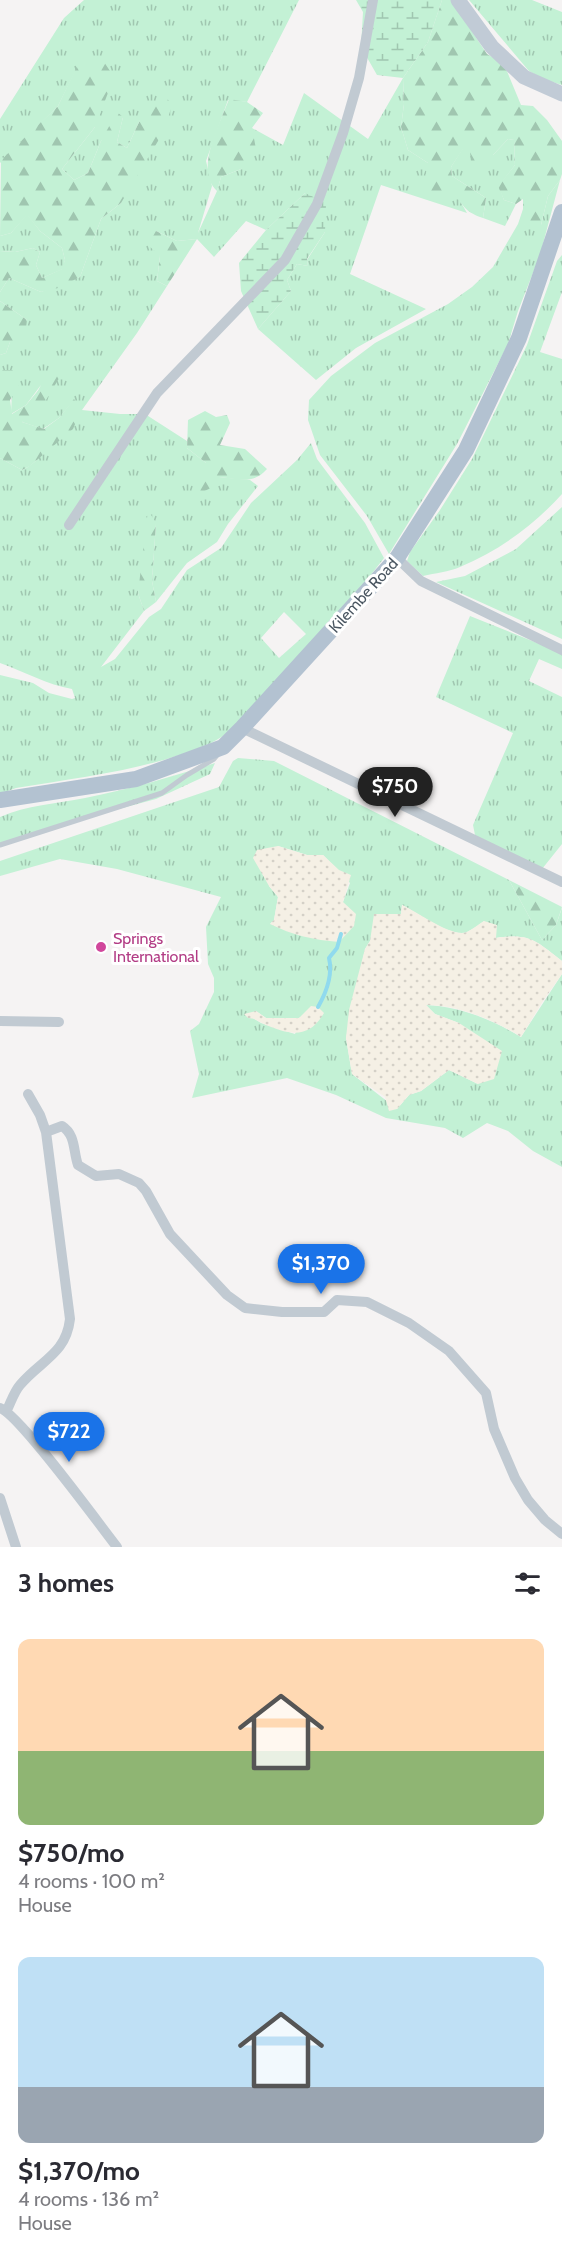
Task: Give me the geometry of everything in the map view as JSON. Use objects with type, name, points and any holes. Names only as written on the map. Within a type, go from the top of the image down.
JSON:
[{"type":"main road","name":"Kilembe Road","points":[[0,800],[136,779],[224,747],[398,558],[466,450],[519,338],[559,233],[562,212]]},
{"type":"street","points":[[69,525],[157,393],[285,260],[317,204],[343,133],[359,78],[373,0]]},
{"type":"street","points":[[458,0],[492,47],[524,77],[562,94]]},
{"type":"street","points":[[398,558],[421,581],[562,650]]},
{"type":"street","points":[[242,728],[562,882]]},
{"type":"street","points":[[0,1021],[59,1022]]},
{"type":"street","points":[[28,1094],[40,1115],[46,1132],[70,1319],[69,1335],[63,1345],[18,1387],[3,1409],[36,1444],[117,1547]]},
{"type":"street","points":[[46,1132],[62,1126],[67,1129],[71,1134],[78,1165],[96,1176],[119,1174],[139,1183],[146,1191],[170,1234],[227,1295],[245,1308],[282,1312],[324,1312],[337,1300],[367,1302],[409,1323],[448,1351],[486,1393],[494,1429],[515,1478],[528,1500],[545,1520],[562,1534]]},
{"type":"street","points":[[0,1498],[16,1547]]},
{"type":"lane","points":[[0,845],[162,793],[214,759],[224,747]]},
{"type":"green space","points":[[84,0],[299,0],[247,102],[228,100],[206,161],[212,186],[198,233],[221,177],[241,169],[252,128],[283,145],[304,93],[368,139],[403,78],[404,104],[401,127],[408,150],[428,163],[459,199],[467,213],[381,185],[350,274],[426,309],[356,348],[316,380],[258,329],[291,291],[287,280],[297,264],[308,266],[307,260],[325,232],[305,193],[266,230],[246,221],[214,257],[197,239],[177,241],[156,231],[160,256],[157,281],[167,286],[137,333],[82,410],[145,414],[187,441],[187,448],[219,477],[250,480],[258,486],[217,542],[187,563],[156,602],[152,581],[156,523],[138,593],[144,611],[101,667],[115,659],[149,617],[161,609],[187,570],[221,548],[251,503],[297,460],[311,443],[317,459],[365,523],[384,558],[298,668],[258,708],[218,739],[164,760],[90,776],[16,788],[0,794],[0,675],[33,683],[49,693],[75,698],[72,689],[0,663],[0,458],[22,470],[31,465],[46,449],[74,400],[59,418],[43,429],[22,422],[41,385],[26,405],[11,414],[13,370],[0,370],[0,355],[6,353],[10,342],[27,320],[0,301],[0,292],[9,278],[41,292],[80,277],[101,219],[121,203],[140,120],[127,148],[117,142],[123,117],[101,141],[88,173],[74,180],[62,169],[95,127],[81,60],[58,106],[0,163],[0,119],[64,18]],"holes":[[[284,612],[306,634],[279,658],[261,638]]]},
{"type":"green space","points":[[356,0],[442,0],[428,42],[403,78],[377,75],[361,47],[363,12]]},
{"type":"green space","points":[[442,0],[451,0],[487,54],[504,64],[521,105],[533,106],[547,120],[562,141],[562,174],[548,196],[541,225],[532,228],[523,224],[523,199],[516,204],[504,200],[498,186],[515,165],[514,140],[508,139],[480,165],[471,162],[470,151],[463,149],[451,167],[452,176],[486,198],[483,218],[467,210],[450,190],[433,196],[424,183],[428,163],[408,150],[401,127],[404,104],[403,78],[428,42]]},
{"type":"green space","points":[[469,0],[532,0],[562,12],[562,85],[543,79],[529,71]]},
{"type":"green space","points":[[100,56],[114,77],[95,127],[62,169],[74,180],[88,173],[101,141],[117,112],[123,117],[117,142],[127,148],[140,120],[163,93],[172,105],[164,131],[121,203],[101,219],[80,277],[58,288],[41,292],[9,278],[0,292],[0,251],[15,252],[33,248],[40,252],[36,265],[42,278],[62,269],[65,260],[62,248],[40,231],[27,215],[11,233],[0,236],[1,160],[58,106],[80,60]]},
{"type":"green space","points":[[229,99],[247,102],[263,113],[252,128],[256,149],[241,169],[221,177],[217,191],[211,182],[208,159]]},
{"type":"green space","points":[[508,139],[514,140],[515,165],[499,186],[504,200],[516,204],[505,226],[483,218],[486,198],[452,176],[451,167],[463,148],[493,155]]},
{"type":"green space","points":[[560,180],[540,255],[508,344],[457,444],[389,554],[367,516],[320,455],[308,420],[309,400],[331,376],[375,343],[448,304],[472,287],[493,267],[518,224],[523,209],[523,224],[541,225],[548,196]]},
{"type":"green space","points":[[305,193],[326,203],[325,232],[307,259],[308,266],[297,264],[287,280],[291,291],[258,329],[241,291],[239,263],[266,230]]},
{"type":"green space","points":[[27,214],[40,231],[62,248],[65,260],[63,269],[42,278],[36,265],[40,252],[33,248],[15,252],[0,251],[0,236],[11,233]]},
{"type":"green space","points":[[156,231],[177,241],[197,239],[167,286],[157,281],[160,256],[148,245]]},
{"type":"green space","points":[[562,255],[562,292],[540,352],[562,359],[562,494],[528,527],[489,553],[456,569],[423,576],[407,561],[410,552],[472,459],[527,345],[557,261]]},
{"type":"green space","points":[[0,301],[27,320],[20,340],[10,342],[6,353],[0,355]]},
{"type":"green space","points":[[66,357],[67,365],[43,405],[22,422],[44,429],[59,418],[74,399],[81,410],[73,429],[30,466],[22,470],[0,458],[0,370],[13,370],[19,386],[10,400],[12,414],[26,405]]},
{"type":"green space","points":[[205,411],[216,417],[227,415],[230,423],[220,445],[245,449],[267,469],[262,474],[251,479],[239,480],[219,477],[213,487],[196,495],[192,481],[206,463],[187,448],[188,420]]},
{"type":"green space","points":[[562,507],[562,639],[436,582],[465,576],[516,549]]},
{"type":"green space","points":[[148,510],[156,523],[152,581],[156,602],[144,611],[138,593]]},
{"type":"green space","points":[[470,616],[562,653],[562,669],[539,659],[529,681],[562,697],[562,844],[538,874],[475,835],[473,825],[513,733],[436,697]]},
{"type":"green space","points":[[238,758],[274,761],[509,880],[542,940],[556,925],[562,908],[562,961],[532,940],[517,937],[496,938],[484,921],[467,932],[460,933],[434,924],[402,905],[401,914],[370,941],[365,949],[346,1038],[352,1074],[397,1109],[409,1095],[421,1091],[449,1070],[478,1084],[459,1023],[435,1014],[426,1005],[451,1008],[475,1015],[521,1037],[562,974],[562,1167],[533,1151],[508,1131],[487,1123],[463,1138],[445,1128],[386,1118],[336,1095],[287,1078],[192,1098],[199,1074],[190,1031],[199,1024],[214,992],[214,978],[208,964],[206,927],[221,897],[117,869],[60,859],[0,876],[0,861],[219,787],[233,761]],"holes":[[[278,846],[307,855],[323,855],[350,883],[343,902],[270,924],[274,920],[278,897],[269,886]],[[256,1011],[266,1018],[303,1016],[295,1034],[261,1023],[253,1018]]]},
{"type":"green space","points":[[215,763],[210,774],[156,799],[100,814],[0,847],[0,817],[10,813],[118,791]]},
{"type":"green space","points":[[509,880],[562,907],[556,925],[542,940]]},
{"type":"sand","points":[[278,846],[307,855],[323,855],[339,870],[351,875],[343,902],[356,914],[354,926],[339,942],[303,936],[270,924],[274,920],[278,897],[253,858],[257,850]]},
{"type":"sand","points":[[402,905],[453,931],[467,932],[484,921],[497,925],[496,938],[517,937],[532,940],[562,961],[562,974],[521,1037],[476,1015],[451,1008],[426,1005],[435,1014],[459,1023],[502,1051],[494,1079],[478,1084],[449,1070],[421,1091],[409,1095],[397,1109],[389,1111],[385,1097],[352,1074],[346,1038],[349,1010],[365,949],[370,941],[374,914],[401,914]]},
{"type":"sand","points":[[311,1006],[318,1007],[324,1013],[312,1027],[298,1032],[283,1031],[248,1018],[244,1014],[256,1011],[266,1018],[299,1018]]},
{"type":"waterway","points":[[318,1007],[328,984],[329,958],[337,948],[341,934]]},
{"type":"place","name":"Springs International","points":[[101,947]]}]
